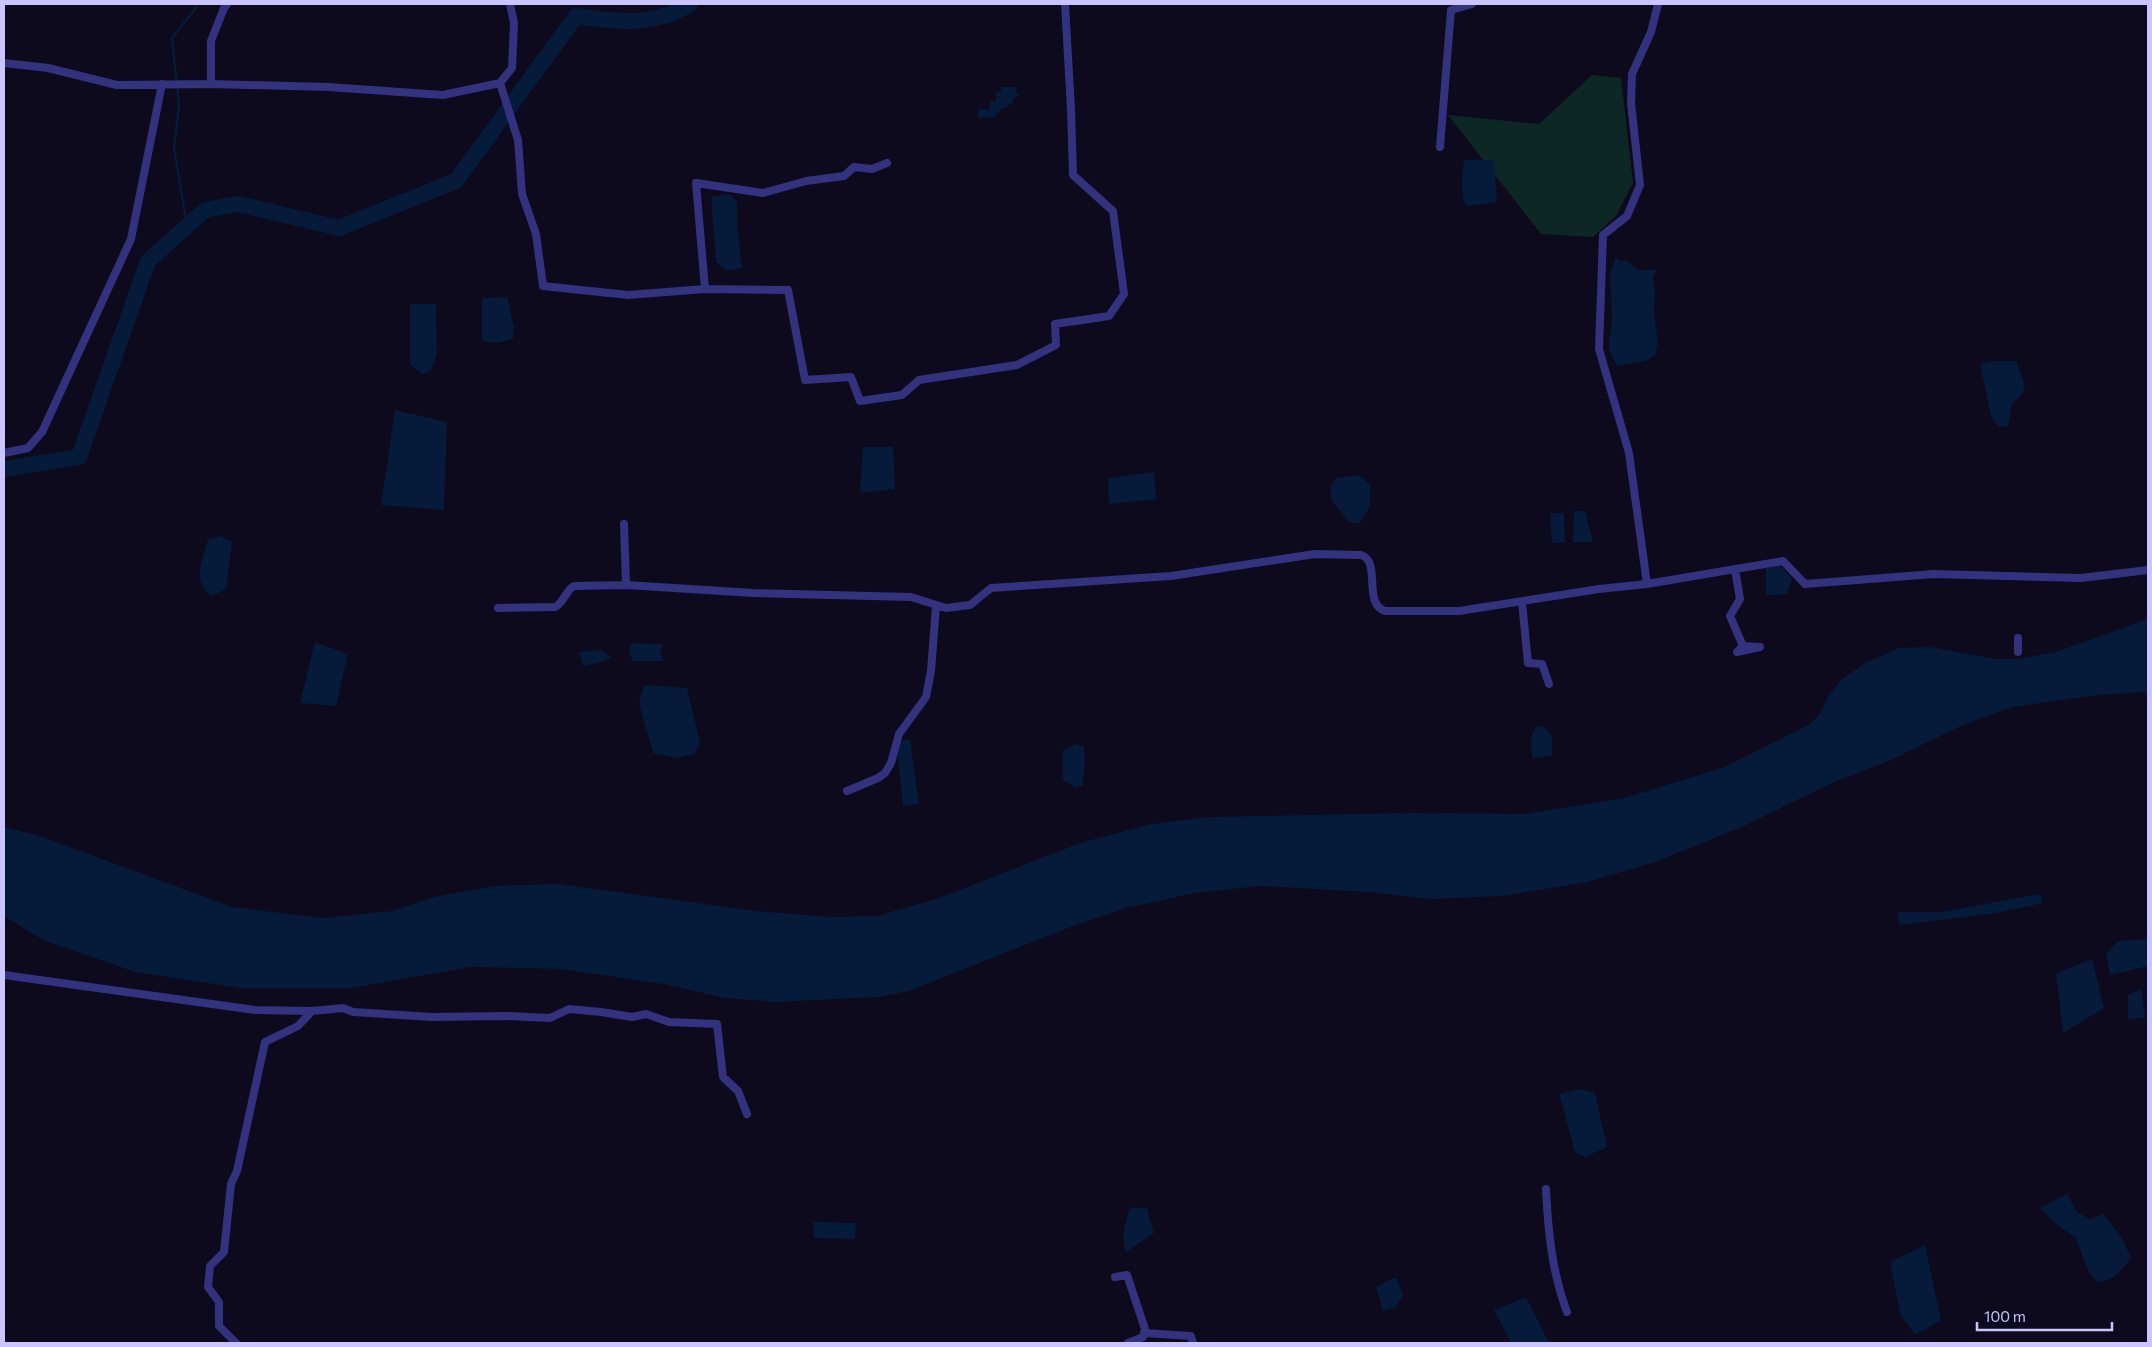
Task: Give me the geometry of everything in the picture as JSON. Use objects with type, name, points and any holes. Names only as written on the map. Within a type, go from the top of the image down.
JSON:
[{"type":"street","points":[[211,84],[211,41],[227,4]]},
{"type":"street","points":[[4,63],[48,68],[117,85],[211,84],[328,87],[443,95],[500,83],[512,68],[514,23],[510,4]]},
{"type":"street","points":[[500,83],[518,140],[522,194],[536,234],[543,286],[628,295],[704,289],[788,290],[805,380],[851,377],[860,401],[902,395],[918,380],[1017,365],[1056,344],[1055,324],[1109,316],[1124,294],[1113,211],[1073,175],[1064,4]]},
{"type":"street","points":[[1440,147],[1451,10],[1472,4]]},
{"type":"street","points":[[1647,584],[1629,453],[1599,350],[1602,235],[1626,216],[1640,185],[1631,103],[1632,74],[1651,32],[1658,4]]},
{"type":"street","points":[[4,453],[28,448],[42,432],[131,239],[162,84]]},
{"type":"street","points":[[704,289],[696,182],[763,193],[806,181],[844,176],[854,167],[872,169],[887,163]]},
{"type":"street","points":[[624,524],[626,585]]},
{"type":"street","points":[[498,608],[555,607],[562,602],[574,586],[626,585],[753,593],[911,597],[946,608],[967,606],[991,588],[1171,576],[1315,554],[1366,556],[1371,564],[1371,584],[1377,604],[1380,609],[1385,610],[1459,610],[1599,589],[1647,584],[1783,561],[1805,584],[1934,574],[2081,578],[2148,570]]},
{"type":"street","points":[[1735,569],[1740,599],[1730,616],[1743,646]]},
{"type":"street","points":[[1849,581],[1851,590]]},
{"type":"street","points":[[1522,602],[1528,663],[1542,664],[1549,684]]},
{"type":"street","points":[[847,791],[878,778],[885,773],[891,763],[899,734],[926,697],[931,671],[936,606]]},
{"type":"street","points":[[2018,638],[2018,652]]},
{"type":"street","points":[[4,975],[254,1010],[312,1011],[343,1008],[353,1012],[432,1017],[506,1016],[550,1018],[569,1009],[632,1017],[646,1014],[669,1022],[717,1024],[723,1077],[738,1091],[747,1114]]},
{"type":"street","points":[[236,1343],[219,1326],[219,1302],[208,1287],[210,1266],[224,1252],[230,1184],[237,1171],[265,1042],[298,1026],[312,1011]]},
{"type":"street","points":[[1546,1189],[1548,1233],[1555,1269],[1567,1312]]},
{"type":"street","points":[[1115,1277],[1127,1275],[1144,1329],[1143,1337],[1128,1343]]},
{"type":"street","points":[[1144,1333],[1191,1336],[1193,1343]]},
{"type":"green space","points":[[1592,75],[1621,78],[1633,183],[1616,216],[1593,237],[1541,234],[1448,115],[1539,124]]},
{"type":"water","points":[[1001,87],[1017,87],[1016,92],[1019,96],[1013,98],[1013,103],[1000,110],[995,117],[977,118],[979,109],[989,110],[990,101],[996,101],[996,92],[1001,92]]},
{"type":"water","points":[[1464,160],[1494,160],[1497,202],[1466,206],[1462,190]]},
{"type":"water","points":[[730,194],[737,203],[737,224],[742,268],[726,271],[716,261],[711,197]]},
{"type":"water","points":[[1616,257],[1620,261],[1626,260],[1638,270],[1656,270],[1653,278],[1655,291],[1654,314],[1658,341],[1655,356],[1646,361],[1617,366],[1609,351],[1612,320],[1610,274]]},
{"type":"water","points":[[507,297],[514,328],[513,339],[497,343],[482,341],[482,298]]},
{"type":"water","points":[[410,304],[436,304],[437,355],[431,370],[422,374],[410,365]]},
{"type":"water","points":[[1992,361],[2016,361],[2025,386],[2022,394],[2012,404],[2008,426],[1998,427],[1991,416],[1980,364]]},
{"type":"water","points":[[395,410],[447,422],[444,510],[381,505]]},
{"type":"water","points":[[863,447],[893,447],[895,489],[860,493]]},
{"type":"water","points":[[1154,472],[1156,499],[1109,504],[1108,478]]},
{"type":"water","points":[[1359,475],[1370,484],[1370,506],[1360,523],[1350,523],[1332,501],[1330,487],[1336,478]]},
{"type":"water","points":[[1574,511],[1585,511],[1593,542],[1573,542]]},
{"type":"water","points":[[1550,513],[1564,513],[1565,543],[1552,543]]},
{"type":"water","points":[[220,536],[232,542],[226,589],[212,596],[205,591],[201,584],[201,562],[208,539]]},
{"type":"water","points":[[1780,565],[1792,579],[1787,594],[1766,595],[1766,568]]},
{"type":"water","points":[[2148,619],[2148,691],[2146,692],[2098,695],[2013,707],[1965,724],[1889,761],[1841,779],[1744,826],[1655,862],[1588,882],[1503,896],[1427,899],[1371,892],[1260,886],[1194,893],[1126,908],[1073,926],[909,991],[877,997],[776,1002],[725,998],[663,984],[562,969],[470,967],[352,988],[240,988],[135,972],[43,940],[4,916],[4,827],[40,836],[232,907],[324,918],[392,911],[434,897],[494,886],[559,884],[756,911],[832,917],[877,916],[939,898],[1083,842],[1152,824],[1207,817],[1412,813],[1524,814],[1624,798],[1725,767],[1810,724],[1821,712],[1827,698],[1841,680],[1865,663],[1899,648],[1931,647],[1995,659],[2018,659],[2056,652]]},
{"type":"water","points":[[315,642],[348,654],[336,706],[300,703]]},
{"type":"water","points":[[631,643],[663,644],[660,653],[664,661],[633,661],[629,653]]},
{"type":"water","points":[[602,650],[612,657],[602,662],[583,666],[579,652]]},
{"type":"water","points":[[644,685],[687,688],[700,743],[694,754],[677,758],[653,753],[639,703]]},
{"type":"water","points":[[1537,726],[1545,727],[1552,737],[1552,755],[1533,758],[1531,742]]},
{"type":"water","points":[[910,739],[919,804],[903,806],[897,750],[901,741]]},
{"type":"water","points":[[1077,744],[1084,747],[1085,764],[1082,786],[1076,788],[1063,780],[1063,750]]},
{"type":"water","points":[[2040,894],[2043,903],[1996,913],[1900,925],[1897,912],[1941,912]]},
{"type":"water","points":[[2148,939],[2148,966],[2110,975],[2106,954],[2118,941]]},
{"type":"water","points":[[2092,959],[2104,1008],[2063,1033],[2056,973]]},
{"type":"water","points":[[2141,989],[2145,1017],[2128,1020],[2128,995]]},
{"type":"water","points":[[1579,1089],[1595,1093],[1607,1147],[1585,1157],[1575,1152],[1559,1094]]},
{"type":"water","points":[[2067,1194],[2077,1212],[2090,1219],[2103,1214],[2122,1238],[2131,1258],[2120,1271],[2108,1280],[2097,1282],[2089,1273],[2076,1238],[2056,1224],[2040,1208]]},
{"type":"water","points":[[1135,1207],[1147,1209],[1154,1233],[1126,1252],[1124,1247],[1125,1225],[1129,1209]]},
{"type":"water","points":[[813,1222],[856,1223],[855,1239],[814,1238]]},
{"type":"water","points":[[1925,1245],[1941,1320],[1915,1335],[1900,1314],[1890,1262]]},
{"type":"water","points":[[1396,1277],[1403,1295],[1395,1307],[1383,1311],[1376,1287]]},
{"type":"water","points":[[1526,1297],[1549,1343],[1511,1343],[1494,1310]]},
{"type":"waterway","points":[[187,226],[174,148],[179,105],[172,38],[199,4]]},
{"type":"waterway","points":[[4,469],[79,457],[148,261],[205,210],[238,204],[339,228],[456,181],[576,16],[634,21],[662,16],[690,4]]}]
